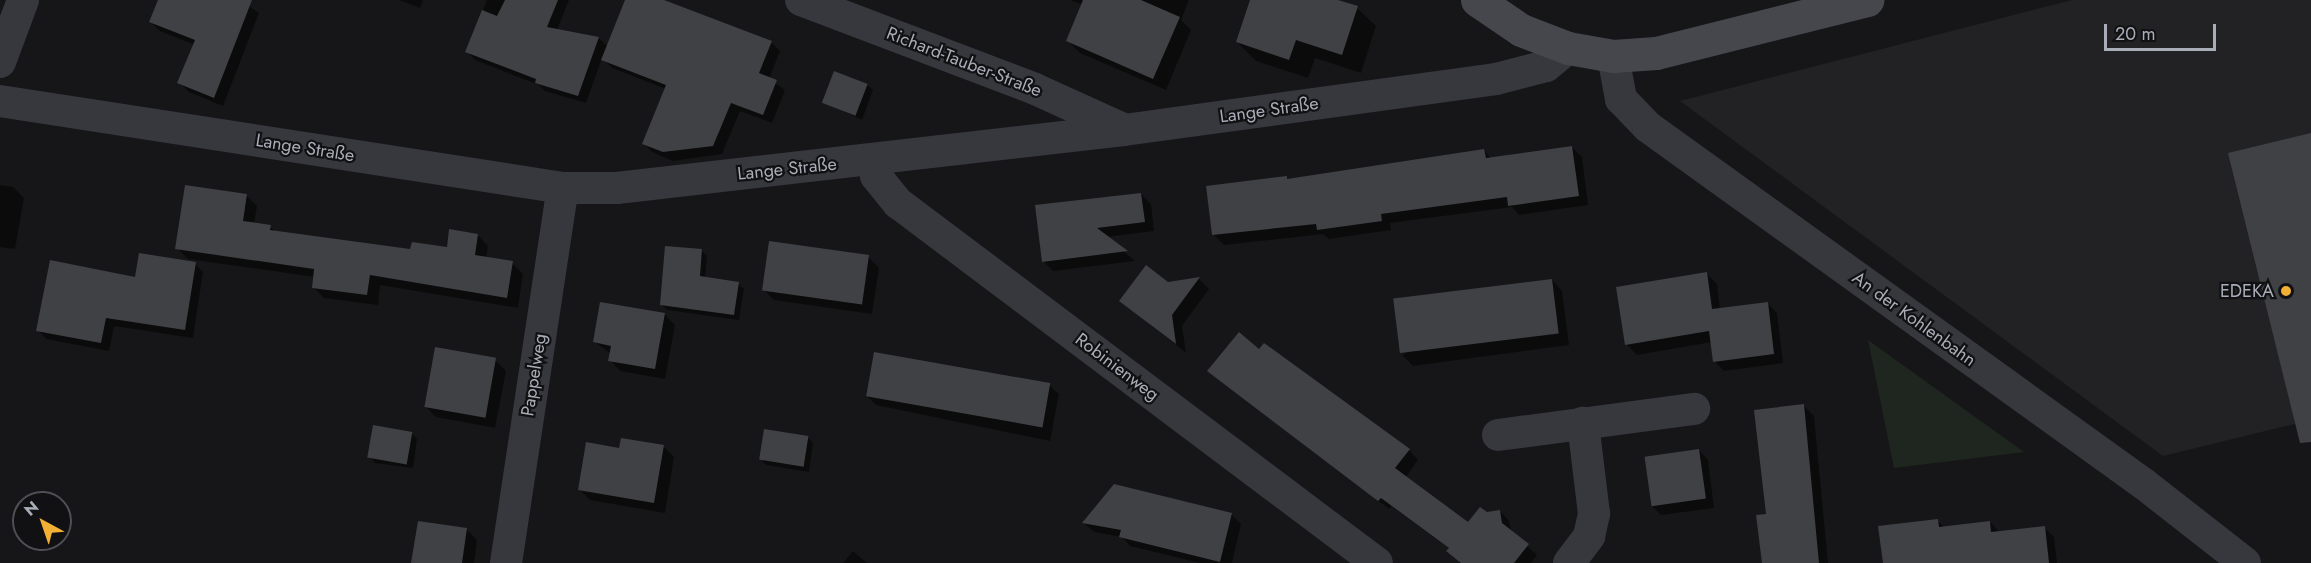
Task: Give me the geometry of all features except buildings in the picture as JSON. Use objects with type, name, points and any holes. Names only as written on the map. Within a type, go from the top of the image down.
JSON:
[{"type":"street","points":[[0,62],[23,0]]},
{"type":"street","name":"Richard-Tauber-Straße","points":[[801,0],[1035,89],[1124,129]]},
{"type":"street","points":[[1477,0],[1521,30],[1568,48],[1613,56],[1656,53],[1867,0]]},
{"type":"street","name":"Lange Straße","points":[[0,101],[563,188],[617,188],[1124,129],[1514,75],[1546,66],[1568,48]]},
{"type":"street","name":"An der Kohlenbahn","points":[[1613,56],[1621,99],[1648,127],[2144,484],[2245,563]]},
{"type":"street","name":"Robinienweg","points":[[874,159],[876,176],[898,203],[1377,563]]},
{"type":"street","name":"Pappelweg","points":[[506,563],[563,188]]},
{"type":"street","points":[[1498,435],[1694,409]]},
{"type":"street","points":[[1569,563],[1589,536],[1594,514],[1583,423]]},
{"type":"shaded area","points":[[2072,0],[2311,0],[2311,420],[2163,456],[1680,101]]},
{"type":"shaded area","points":[[1868,340],[2024,452],[1894,468]]},
{"type":"place","name":"EDEKA","points":[[2286,291]]}]
